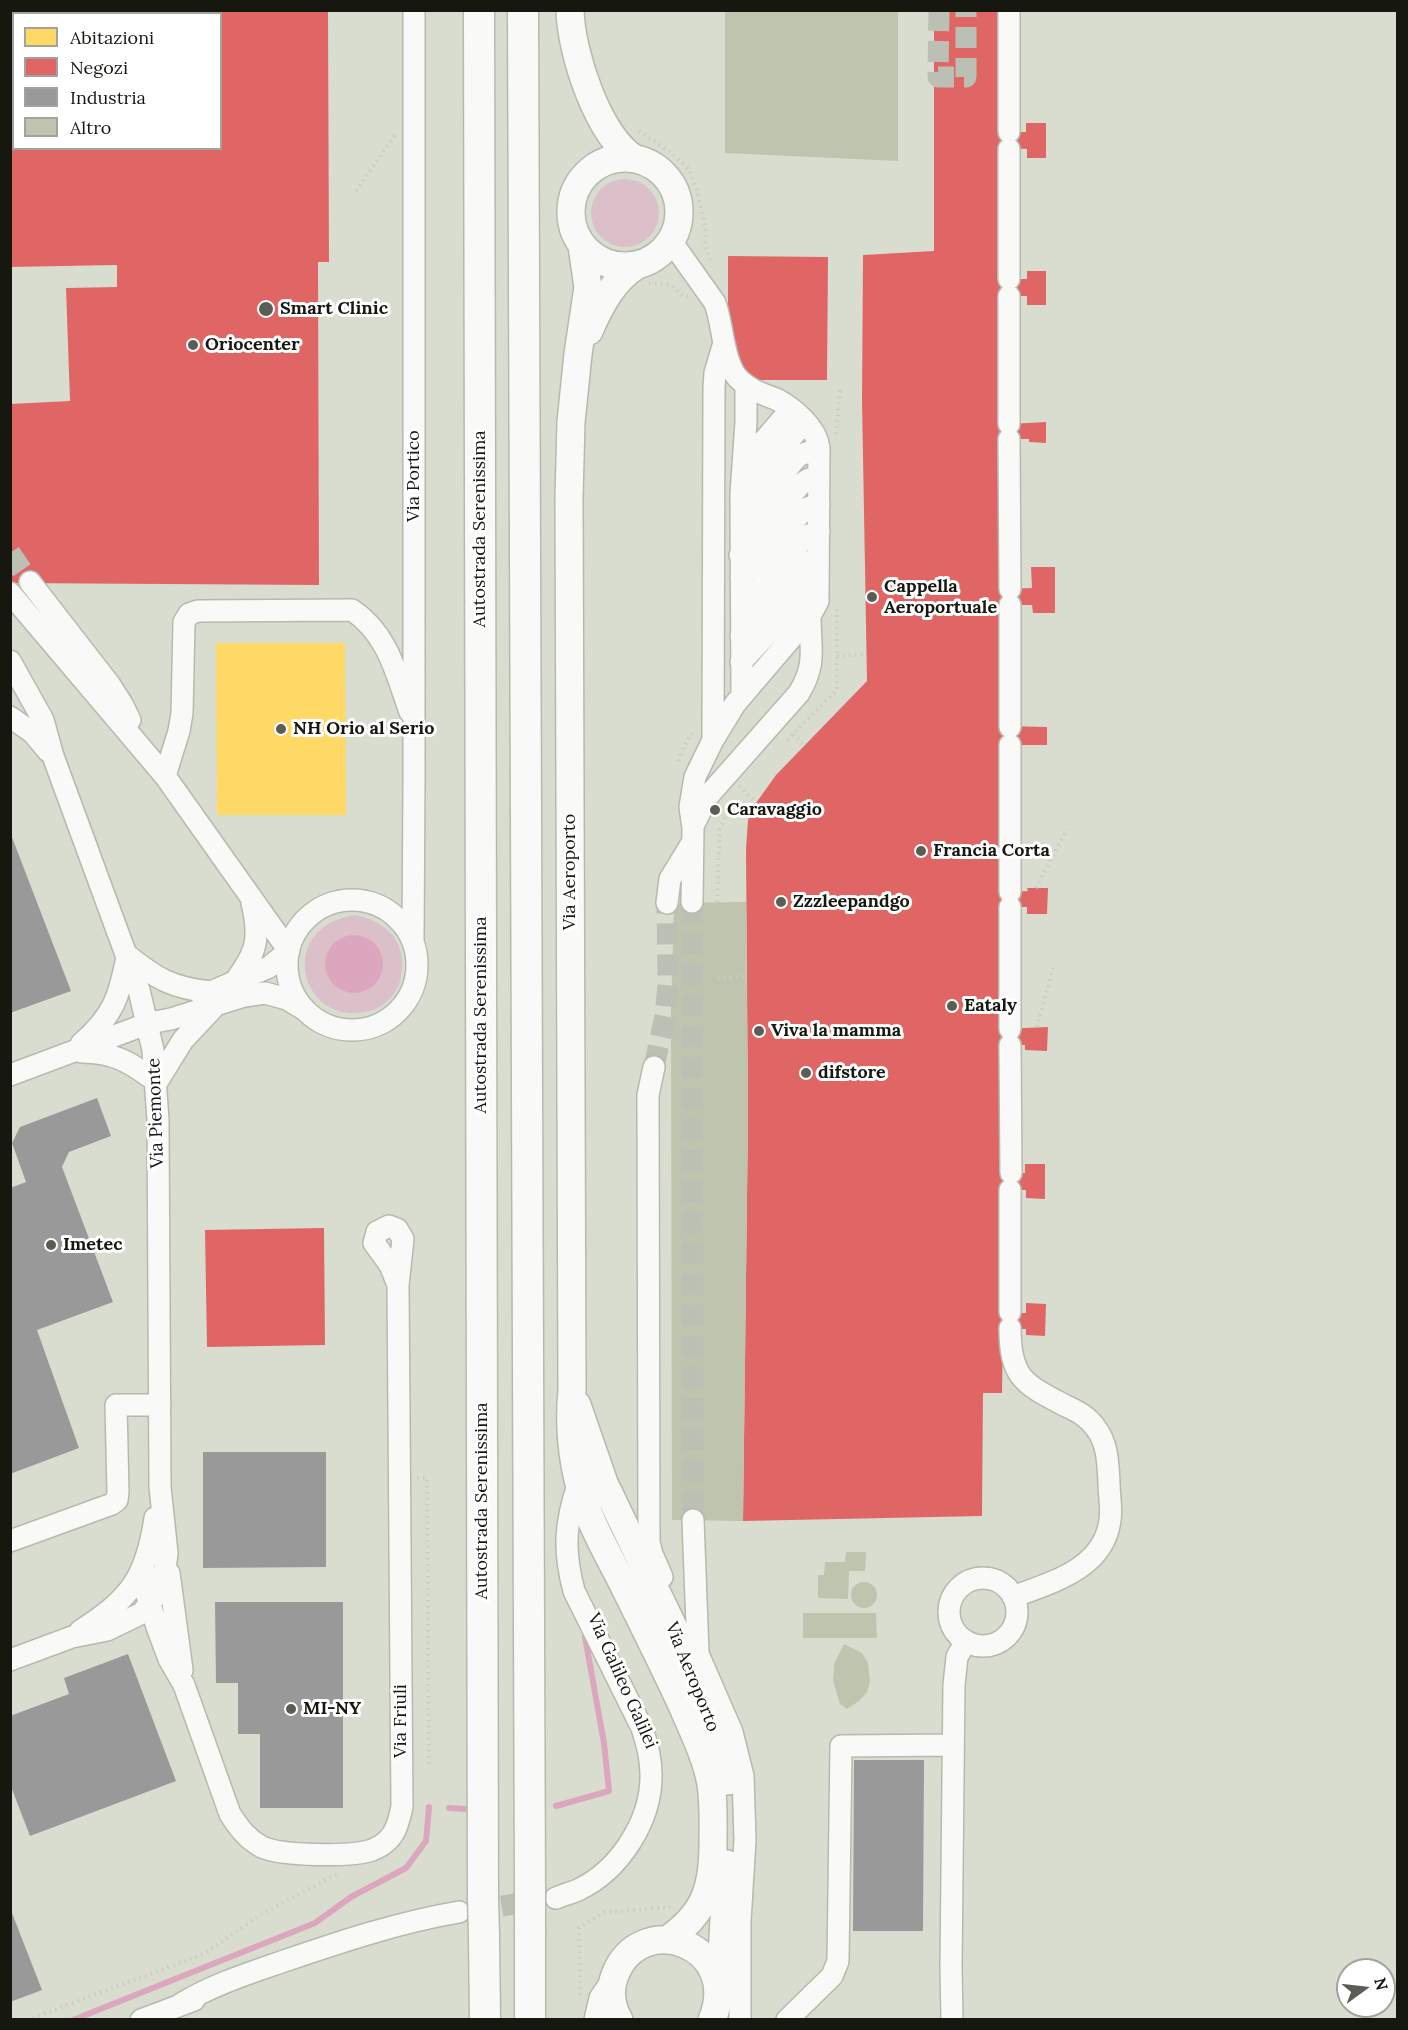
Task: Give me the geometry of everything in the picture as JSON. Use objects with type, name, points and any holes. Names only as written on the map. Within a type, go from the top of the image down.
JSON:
[{"type":"highway","name":"Autostrada Serenissima","points":[[479,10],[471,1905],[484,1937],[484,2019]]},
{"type":"highway","points":[[523,10],[543,1895],[530,1931],[530,2019]]},
{"type":"main road","points":[[570,10],[573,45],[586,87],[609,130],[626,153],[657,168],[673,187],[679,205],[675,233],[671,241],[659,255],[636,266],[610,265],[595,258],[582,246],[573,230],[570,211],[574,193],[591,157],[593,145],[588,119],[586,87]]},
{"type":"main road","points":[[583,177],[607,161],[635,159]]},
{"type":"main road","name":"Via Aeroporto","points":[[582,246],[588,287],[571,422],[569,497],[572,1390],[569,1418],[577,1496],[592,1522],[690,1724],[711,1782],[713,1855],[712,1874],[707,1895],[693,1918],[667,1940]]},
{"type":"main road","name":"Via Aeroporto","points":[[578,354],[613,286],[622,274],[636,266]]},
{"type":"main road","name":"Via Aeroporto","points":[[572,1390],[604,1483],[681,1642],[717,1739],[728,1778],[730,1821],[723,1956],[717,1981],[722,2018]]},
{"type":"main road","points":[[619,2019],[612,1998],[617,1969],[629,1953],[647,1943],[676,1941],[695,1949],[709,1963],[717,1981]]},
{"type":"street","name":"Via Portico","points":[[412,941],[414,10]]},
{"type":"street","points":[[1009,10],[1010,1350],[1014,1367],[1021,1378],[1049,1397],[1085,1416],[1101,1436],[1108,1456],[1110,1520],[1103,1546],[1086,1564],[1062,1578],[1013,1597]]},
{"type":"street","points":[[671,241],[715,303],[719,314],[723,346],[738,379],[761,395],[776,399],[798,415],[818,440],[819,448],[818,601],[810,616],[742,695],[713,740],[695,777],[690,807],[692,902]]},
{"type":"street","points":[[713,740],[714,388],[715,373],[723,346]]},
{"type":"street","points":[[742,695],[740,555],[746,385]]},
{"type":"street","points":[[743,465],[798,415]]},
{"type":"street","points":[[741,494],[798,415]]},
{"type":"street","points":[[741,524],[798,456],[819,448]]},
{"type":"street","points":[[740,555],[801,484],[819,477]]},
{"type":"street","points":[[741,577],[805,509],[819,504]]},
{"type":"street","points":[[742,608],[806,536],[819,531]]},
{"type":"street","points":[[741,636],[806,562],[818,570]]},
{"type":"street","points":[[741,662],[818,570]]},
{"type":"street","points":[[30,582],[110,685],[122,704],[142,748]]},
{"type":"street","points":[[10,592],[165,776],[289,951]]},
{"type":"street","points":[[165,776],[180,730],[184,622],[189,614],[198,611],[352,610],[371,625],[381,639],[414,725]]},
{"type":"street","points":[[667,903],[673,871],[692,835],[708,796],[799,693],[808,677],[812,662],[810,616]]},
{"type":"street","name":"Via Piemonte","points":[[10,661],[43,720],[53,756],[127,955],[148,1023],[157,1082],[160,1487],[167,1553],[164,1578],[159,1591],[141,1614],[107,1630],[72,1637],[10,1660]]},
{"type":"street","name":"Via Piemonte","points":[[10,717],[33,733],[53,756]]},
{"type":"street","points":[[234,983],[250,960],[255,945],[257,926],[251,898]]},
{"type":"street","points":[[72,1052],[101,1027],[113,1008],[122,984],[127,955],[152,974],[174,986],[214,998],[265,993],[287,999],[319,1021],[335,1028],[356,1030],[376,1025],[387,1019],[405,1002],[415,981],[417,968],[412,941],[396,916],[383,908],[362,901],[340,901],[327,905],[306,919],[298,929],[289,951],[287,967],[296,997],[306,1010]]},
{"type":"street","points":[[10,1075],[148,1023],[171,1019],[214,998],[234,983],[269,967],[289,951]]},
{"type":"street","points":[[72,1052],[109,1054],[123,1059],[157,1082],[183,1040],[214,998]]},
{"type":"street","points":[[654,1067],[648,1095],[649,1542],[659,1571],[698,1652],[732,1731],[743,1776],[745,1840],[740,1921],[722,2018]]},
{"type":"street","name":"Via Friuli","points":[[144,1568],[150,1604],[169,1659],[184,1685],[230,1814],[238,1827],[249,1838],[276,1852],[359,1853],[373,1850],[386,1842],[394,1833],[402,1807],[398,1285]]},
{"type":"street","points":[[10,1540],[112,1504],[117,1500],[116,1406],[160,1405]]},
{"type":"street","name":"Via Piemonte","points":[[72,1637],[119,1602],[136,1584],[144,1568],[152,1540],[160,1487]]},
{"type":"street","name":"Via Galileo Galilei","points":[[543,1895],[579,1890],[618,1858],[644,1818],[650,1798],[651,1773],[642,1728],[574,1590],[569,1572],[565,1544],[566,1532],[577,1496]]},
{"type":"street","points":[[693,1520],[698,1652]]},
{"type":"street","name":"Via Friuli","points":[[167,1553],[171,1599],[184,1685]]},
{"type":"street","points":[[993,1579],[1002,1584],[1013,1597],[1017,1613],[1015,1624],[1001,1641],[990,1645],[979,1646],[966,1641],[956,1633],[949,1614],[954,1593],[971,1580],[993,1579]]},
{"type":"street","points":[[952,2019],[954,1685],[957,1657],[966,1641]]},
{"type":"street","points":[[787,2019],[832,1976],[838,1960],[841,1746],[953,1745]]},
{"type":"street","points":[[141,2019],[238,1984],[270,1966],[338,1943],[471,1905]]},
{"type":"street","points":[[595,2019],[600,1998],[614,1978]]},
{"type":"path","points":[[637,130],[672,153],[689,169],[696,187],[706,229],[705,244],[715,267]]},
{"type":"path","points":[[356,192],[394,136]]},
{"type":"path","points":[[837,656],[867,654]]},
{"type":"path","points":[[793,734],[804,745]]},
{"type":"path","points":[[739,786],[756,803]]},
{"type":"path","points":[[1036,888],[1067,829]]},
{"type":"path","points":[[1037,1027],[1053,968]]},
{"type":"path","points":[[718,979],[746,976]]},
{"type":"path","points":[[413,1478],[428,1478],[429,1766]]},
{"type":"path","points":[[27,2019],[204,1954],[260,1915],[341,1872],[359,1853]]},
{"type":"shaded area","points":[[625,179],[638,182],[649,189],[656,200],[659,213],[656,226],[649,237],[638,244],[625,247],[612,244],[601,237],[594,226],[591,213],[594,200],[601,189],[612,182]]},
{"type":"shaded area","points":[[355,915],[378,923],[394,937],[402,956],[400,981],[393,994],[382,1005],[373,1010],[348,1013],[329,1007],[314,993],[306,976],[306,956],[313,938],[329,923]],"holes":[[[355,935],[364,937],[368,990],[345,991],[333,984],[345,937]]]},
{"type":"shaded area","points":[[354,935],[370,940],[378,948],[383,964],[378,980],[370,988],[354,993],[338,988],[330,980],[325,964],[330,948],[338,940]]},
{"type":"building: Abitazioni","points":[[216,643],[345,643],[346,815],[217,815]]},
{"type":"building: Negozi","name":"Oriocenter","points":[[10,10],[328,10],[329,262],[318,262],[319,585],[10,583],[10,404],[70,401],[66,288],[117,287],[117,265],[10,267]]},
{"type":"building: Negozi","points":[[934,10],[1002,10],[1002,132],[1026,132],[1026,123],[1046,123],[1046,158],[1027,158],[1027,149],[1001,148],[1001,279],[1027,279],[1027,271],[1046,271],[1046,305],[1027,305],[1027,296],[1001,296],[1009,424],[1046,422],[1046,443],[1029,442],[1029,439],[1009,439],[1002,589],[1032,588],[1031,567],[1055,567],[1055,613],[1033,613],[1032,605],[1005,605],[1004,726],[1047,727],[1047,745],[1004,745],[1010,892],[1028,891],[1027,888],[1048,888],[1047,914],[1027,914],[1027,907],[1010,907],[1002,1029],[1048,1027],[1047,1051],[1025,1050],[1025,1045],[1002,1045],[1002,1173],[1025,1173],[1025,1164],[1045,1164],[1045,1199],[1026,1198],[1026,1190],[1002,1190],[1003,1313],[1026,1313],[1026,1303],[1046,1304],[1045,1336],[1026,1335],[1026,1329],[1003,1329],[1002,1393],[983,1393],[982,1516],[743,1521],[748,1116],[746,849],[748,820],[756,803],[776,775],[867,681],[862,400],[863,255],[934,251]]},
{"type":"building: Negozi","points":[[728,256],[828,257],[827,380],[728,380]]},
{"type":"building: Negozi","points":[[324,1228],[325,1345],[207,1347],[205,1230]]},
{"type":"building: Industria","points":[[10,832],[71,991],[10,1013]]},
{"type":"building: Industria","name":"Imetec","points":[[97,1098],[111,1136],[69,1152],[62,1167],[113,1302],[37,1330],[79,1448],[10,1474],[10,1188],[26,1182],[12,1143],[20,1127]]},
{"type":"building: Industria","points":[[203,1452],[326,1452],[326,1567],[203,1568]]},
{"type":"building: Industria","name":"MI-NY","points":[[215,1602],[343,1602],[343,1808],[260,1808],[260,1734],[238,1734],[238,1683],[216,1683]]},
{"type":"building: Industria","points":[[128,1654],[176,1781],[30,1836],[10,1784],[10,1716],[69,1694],[64,1678]]},
{"type":"building: Industria","points":[[854,1760],[924,1760],[923,1931],[853,1931]]},
{"type":"building: Industria","points":[[10,1908],[42,1990],[10,2002]]},
{"type":"building: Altro","points":[[725,10],[898,10],[898,161],[725,153]]},
{"type":"building: Altro","points":[[746,902],[748,1116],[743,1521],[672,1520],[671,1011],[674,903]]},
{"type":"building: Altro","points":[[846,1552],[866,1552],[865,1571],[849,1571],[848,1599],[818,1598],[818,1575],[824,1575],[825,1562],[845,1562]]},
{"type":"building: Altro","points":[[864,1582],[873,1586],[877,1595],[873,1604],[864,1608],[855,1604],[851,1595],[855,1586]]},
{"type":"building: Altro","points":[[803,1613],[876,1613],[877,1638],[803,1638]]},
{"type":"building: Altro","points":[[844,1644],[862,1653],[868,1663],[870,1682],[867,1692],[847,1709],[840,1704],[833,1681],[834,1664]]},
{"type":"waterway","points":[[556,1806],[609,1791],[604,1743],[585,1637]]},
{"type":"waterway","points":[[73,2020],[315,1923],[351,1897],[406,1868],[426,1841],[429,1807]]},
{"type":"waterway","points":[[449,1808],[465,1809]]},
{"type":"tunnel","points":[[939,10],[938,77],[966,77],[966,10]]},
{"type":"tunnel","points":[[10,553],[30,582]]},
{"type":"tunnel","points":[[692,902],[693,1520]]},
{"type":"tunnel","points":[[654,1067],[665,1016],[668,985],[667,903]]},
{"type":"tunnel","points":[[471,1911],[541,1900]]},
{"type":"place","name":"Smart Clinic","points":[[266,309]]},
{"type":"place","name":"Oriocenter","points":[[193,345]]},
{"type":"place","name":"Cappella Aeroportuale","points":[[872,597]]},
{"type":"place","name":"NH Orio al Serio","points":[[281,729]]},
{"type":"place","name":"Caravaggio","points":[[715,810]]},
{"type":"place","name":"Francia Corta","points":[[921,851]]},
{"type":"place","name":"Zzzleepandgo","points":[[781,902]]},
{"type":"place","name":"Eataly","points":[[952,1006]]},
{"type":"place","name":"Viva la mamma","points":[[759,1031]]},
{"type":"place","name":"difstore","points":[[806,1073]]},
{"type":"place","name":"Imetec","points":[[51,1245]]},
{"type":"place","name":"MI-NY","points":[[291,1709]]}]
